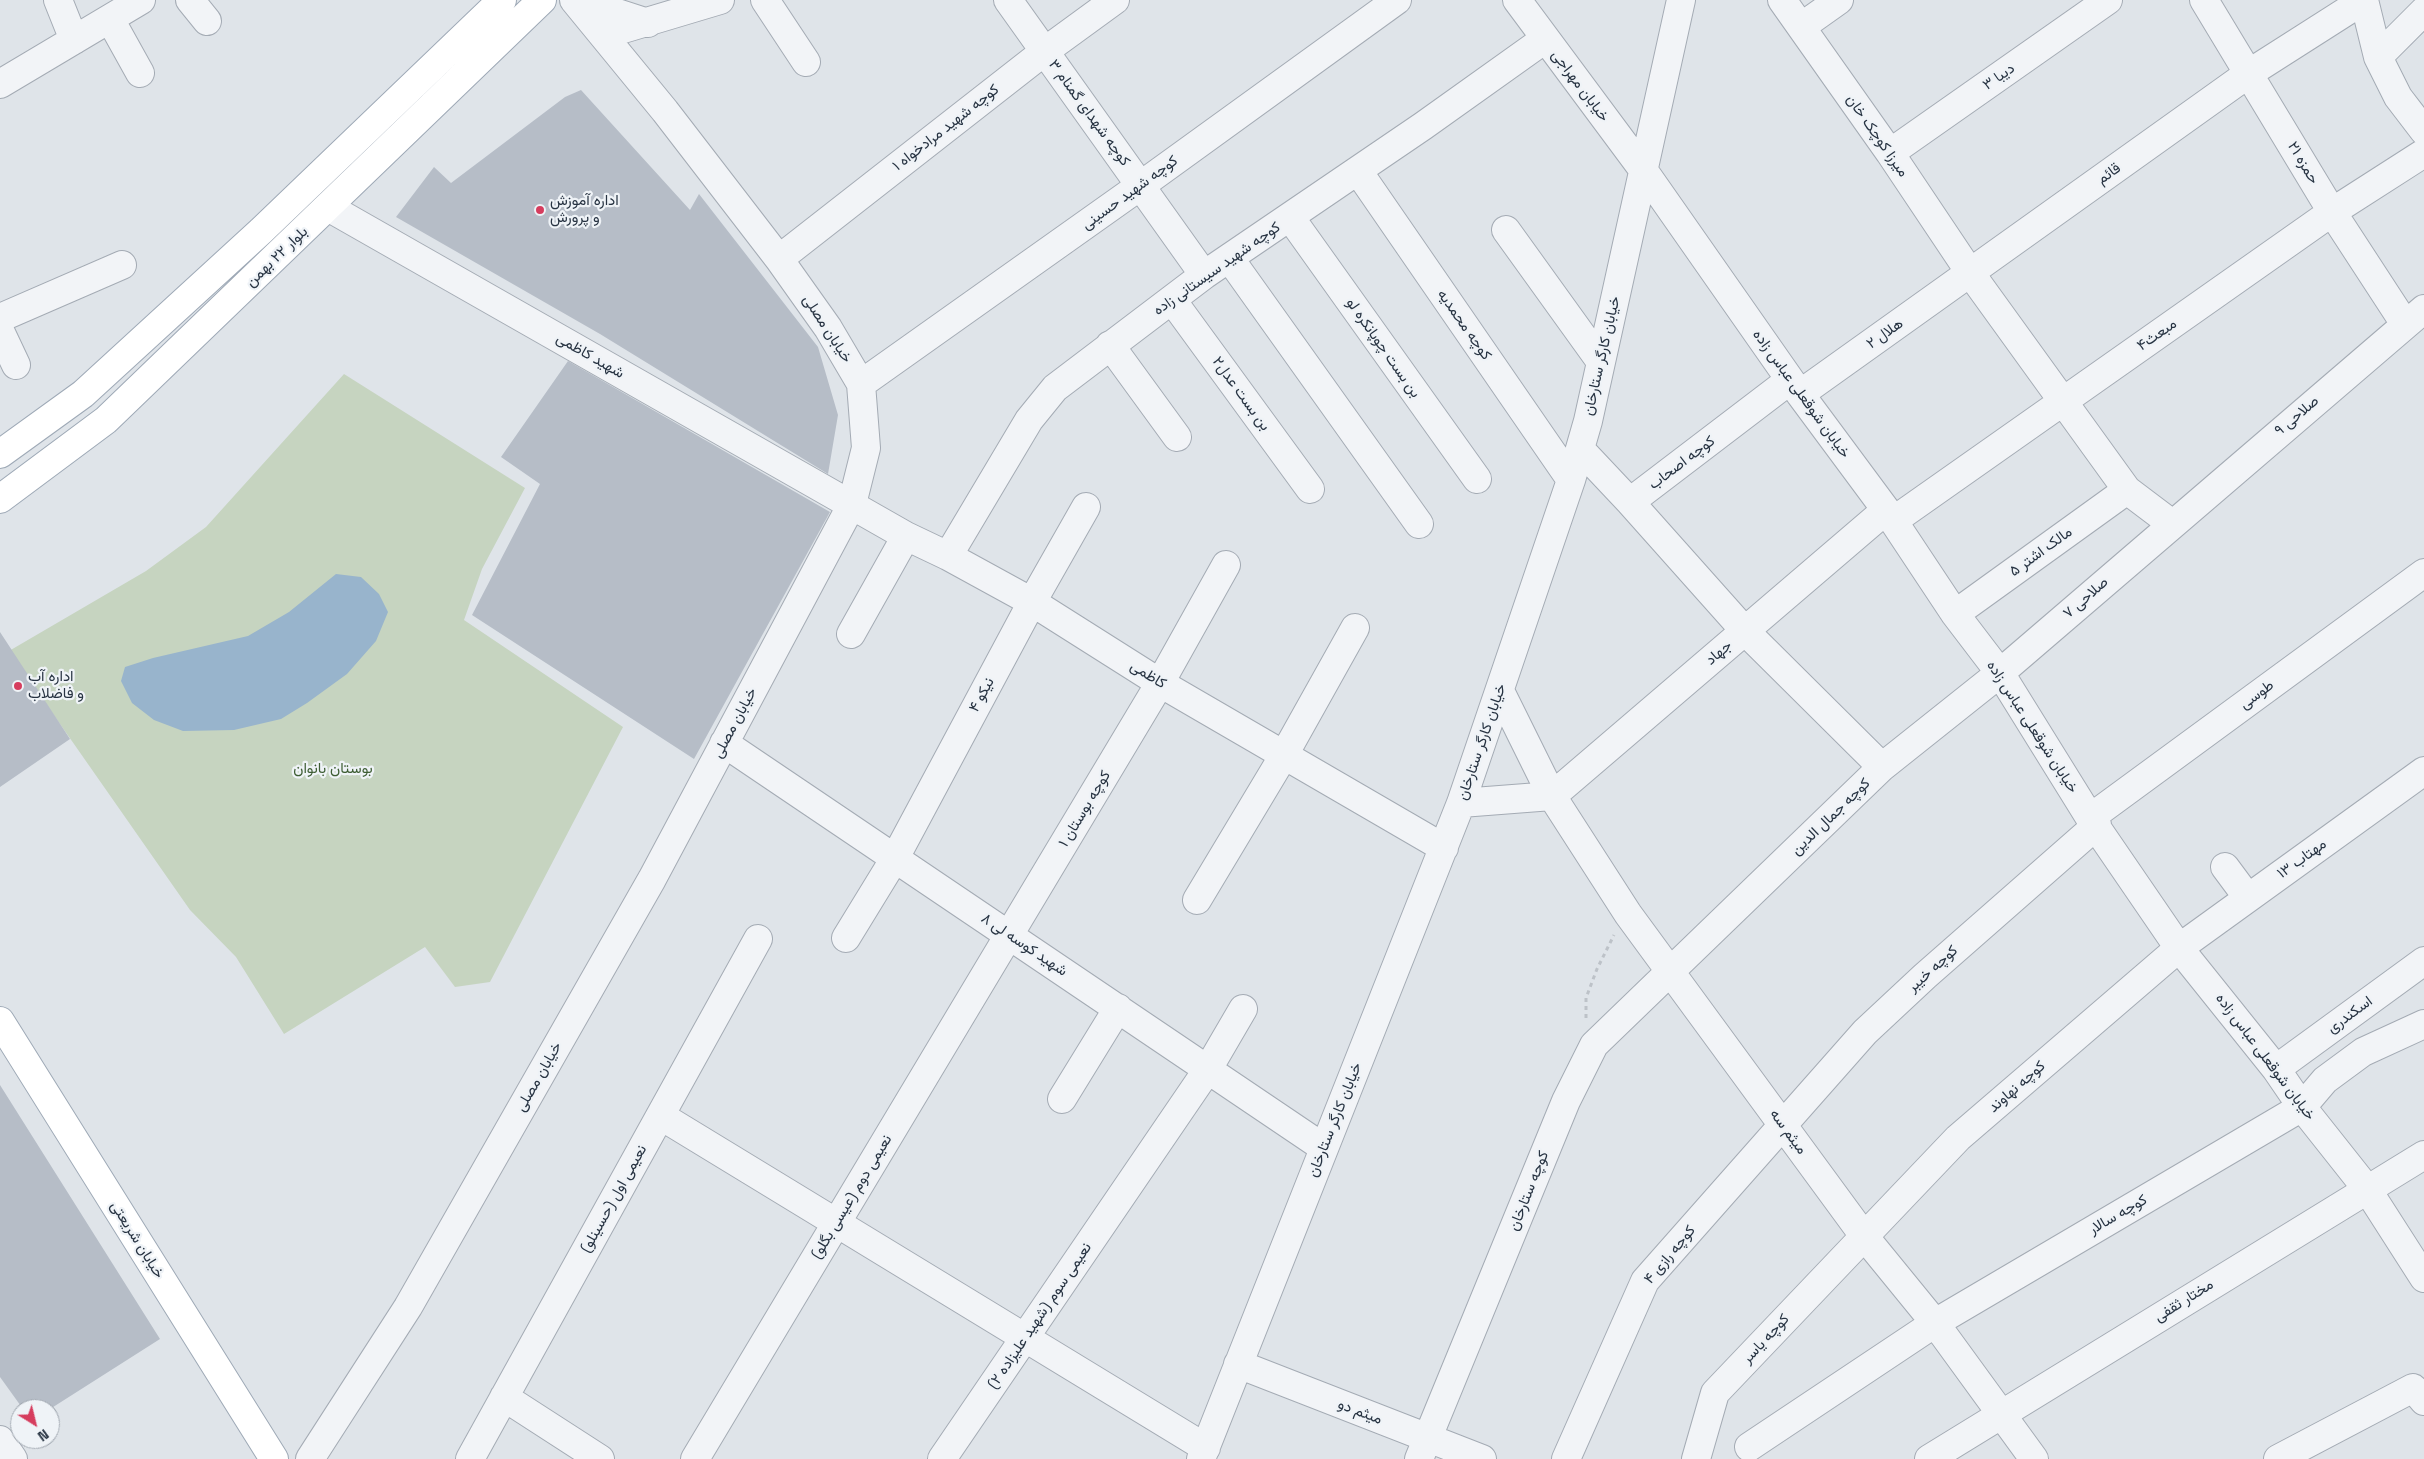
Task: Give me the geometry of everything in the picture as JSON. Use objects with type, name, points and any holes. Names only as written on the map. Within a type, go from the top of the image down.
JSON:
[{"type":"main road","name":"بلوار ۲۲ بهمن","points":[[0,454],[83,394],[261,232],[502,0]]},
{"type":"main road","name":"بلوار ۲۲ بهمن","points":[[0,500],[106,420],[542,0]]},
{"type":"main road","name":"خیابان شریعتی","points":[[0,1021],[274,1459]]},
{"type":"street","points":[[58,0],[74,40]]},
{"type":"street","points":[[0,84],[141,0]]},
{"type":"street","points":[[190,0],[208,21]]},
{"type":"street","name":"خیابان مصلی","points":[[310,1459],[408,1306],[652,879],[852,504],[866,448],[861,384],[828,328],[779,259],[642,81],[574,0]]},
{"type":"street","points":[[602,0],[614,12],[648,23]]},
{"type":"street","points":[[603,35],[720,0]]},
{"type":"street","points":[[765,0],[806,62]]},
{"type":"street","name":"۳ کوچه شهدای گمنام","points":[[1008,0],[1204,276]]},
{"type":"street","name":"۱ کوچه شهید مرادخواه","points":[[779,259],[1044,51],[1116,0]]},
{"type":"street","name":"کوچه شهید حسینی","points":[[861,384],[1140,186],[1397,0]]},
{"type":"street","name":"خیابان مهراجی","points":[[1517,0],[1644,172]]},
{"type":"street","name":"خیابان کارگر ستارخان","points":[[1204,1453],[1461,803],[1581,450],[1681,0]]},
{"type":"street","name":"میرزا کوچک خان","points":[[1782,0],[2062,403],[2127,490],[2172,524]]},
{"type":"street","points":[[1802,27],[1839,0]]},
{"type":"street","name":"دیبا ۳","points":[[1890,153],[2108,0]]},
{"type":"street","name":"حمزه ۲۱","points":[[2204,0],[2332,212],[2415,317]]},
{"type":"street","points":[[2364,0],[2378,58],[2398,97],[2424,131]]},
{"type":"street","name":"قائم","points":[[1971,274],[2248,74],[2364,0]]},
{"type":"street","points":[[2378,58],[2424,11]]},
{"type":"street","points":[[110,19],[140,73]]},
{"type":"street","name":"کوچه شهید سیستانی زاده","points":[[948,556],[1029,420],[1055,388],[1204,276],[1358,171],[1545,39]]},
{"type":"street","name":"مبعث۴","points":[[1889,516],[2062,403],[2332,212],[2424,153]]},
{"type":"street","name":"کوچه محمدیه","points":[[1358,171],[1571,480]]},
{"type":"street","name":"خیابان شوقعلی عباس زاده","points":[[1644,172],[1795,387],[1889,516],[1955,614],[2000,673],[2094,822],[2179,948],[2276,1069],[2302,1107],[2367,1189],[2422,1271]]},
{"type":"street","name":"شهید کاظمی","points":[[328,208],[852,504]]},
{"type":"street","name":"بن بست چوپانکره لو","points":[[1290,217],[1477,479]]},
{"type":"street","points":[[1506,230],[1600,362]]},
{"type":"street","points":[[1230,259],[1419,524]]},
{"type":"street","points":[[0,318],[122,265]]},
{"type":"street","name":"هلال ۲","points":[[1795,387],[1971,274]]},
{"type":"street","name":"بن بست عدل۲","points":[[1172,300],[1310,489]]},
{"type":"street","name":"صلاحی ۹","points":[[2172,524],[2415,317]]},
{"type":"street","points":[[0,331],[16,365]]},
{"type":"street","points":[[1110,345],[1177,437]]},
{"type":"street","name":"کوچه اصحاب","points":[[1630,502],[1795,387]]},
{"type":"street","points":[[1581,450],[1745,631],[1882,767]]},
{"type":"street","name":"مالک اشتر ۵","points":[[1955,614],[2127,490]]},
{"type":"street","name":"کاظمی","points":[[852,504],[906,536],[948,556],[1032,602],[1160,683],[1444,848]]},
{"type":"street","name":"نیکو ۴","points":[[846,938],[895,858],[1032,602],[1086,508]]},
{"type":"street","name":"جهاد","points":[[1552,796],[1745,631],[1889,516]]},
{"type":"street","name":"صلاحی ۷","points":[[2000,673],[2172,524]]},
{"type":"street","points":[[851,634],[906,536]]},
{"type":"street","name":"کوچه بوستان ۱","points":[[1009,935],[1160,683],[1226,564]]},
{"type":"street","name":"طوسی","points":[[2094,822],[2424,573]]},
{"type":"street","points":[[1197,900],[1284,755],[1355,628]]},
{"type":"street","name":"کوچه جمال الدین","points":[[1672,972],[1882,767],[2000,673]]},
{"type":"street","name":"میثم سه","points":[[1500,691],[1552,796],[1628,914],[1864,1236],[1935,1322],[2034,1459]]},
{"type":"street","name":"شهید کوسه لی ۸","points":[[724,743],[1324,1148]]},
{"type":"street","name":"مهتاب ۱۳","points":[[2179,948],[2424,771]]},
{"type":"street","points":[[1461,803],[1552,796]]},
{"type":"street","name":"کوچه خیبر","points":[[1784,1126],[1865,1032],[2094,822]]},
{"type":"street","points":[[2225,867],[2248,898]]},
{"type":"street","name":"نعیمی دوم (عیسی بگلو)","points":[[695,1459],[1009,935]]},
{"type":"street","name":"نعیمی اول (حسینلو)","points":[[470,1459],[758,939]]},
{"type":"street","name":"کوچه نهاوند","points":[[1864,1236],[1958,1138],[2179,948]]},
{"type":"street","name":"اسکندری","points":[[2276,1069],[2424,961]]},
{"type":"street","name":"کوچه ستارخان","points":[[1424,1449],[1566,1101],[1594,1045],[1672,972]]},
{"type":"street","points":[[1062,1099],[1118,1008]]},
{"type":"street","name":"نعیمی سوم (شهید علیزاده ۲)","points":[[942,1459],[1208,1069],[1243,1009]]},
{"type":"street","name":"کوچه سالار","points":[[1748,1447],[1935,1322],[2302,1107],[2325,1080],[2363,1052],[2424,1024]]},
{"type":"street","points":[[661,1116],[1025,1337],[1204,1453]]},
{"type":"street","name":"کوچه رازی ۴","points":[[1566,1459],[1645,1281],[1784,1126]]},
{"type":"street","name":"مختار ثقفی","points":[[1929,1459],[2424,1155]]},
{"type":"street","name":"کوچه یاسر","points":[[1696,1459],[1715,1393],[1864,1236]]},
{"type":"street","name":"میثم دو","points":[[1238,1364],[1424,1449],[1482,1459]]},
{"type":"street","points":[[2278,1459],[2414,1388],[2424,1401]]},
{"type":"street","points":[[504,1397],[600,1459]]},
{"type":"street","points":[[0,1440],[14,1459]]},
{"type":"path","points":[[1594,1045],[1586,1021],[1586,998],[1597,968],[1628,914]]},
{"type":"green space","name":"بوستان بانوان","points":[[344,374],[525,488],[482,569],[464,620],[623,727],[490,982],[455,987],[425,947],[284,1034],[236,957],[190,910],[9,651],[146,571],[206,527]]},
{"type":"water","points":[[336,574],[361,577],[379,594],[388,612],[376,641],[347,674],[307,703],[281,719],[234,730],[183,731],[154,720],[132,703],[121,681],[125,667],[153,658],[248,636],[289,612]]},
{"type":"building","points":[[581,90],[690,210],[699,194],[818,347],[838,415],[828,474],[600,334],[396,217],[434,167],[451,183],[565,97]]},
{"type":"building","points":[[568,361],[830,512],[694,759],[472,615],[540,484],[501,457]]},
{"type":"building","name":"اداره آب و فاضلاب","points":[[0,632],[70,739],[0,787]]},
{"type":"building","points":[[0,1085],[160,1339],[60,1403],[60,1399],[16,1399],[0,1377]]},
{"type":"place","name":"اداره آموزش و پرورش","points":[[540,210]]},
{"type":"place","name":"اداره آب و فاضلاب","points":[[18,686]]}]
